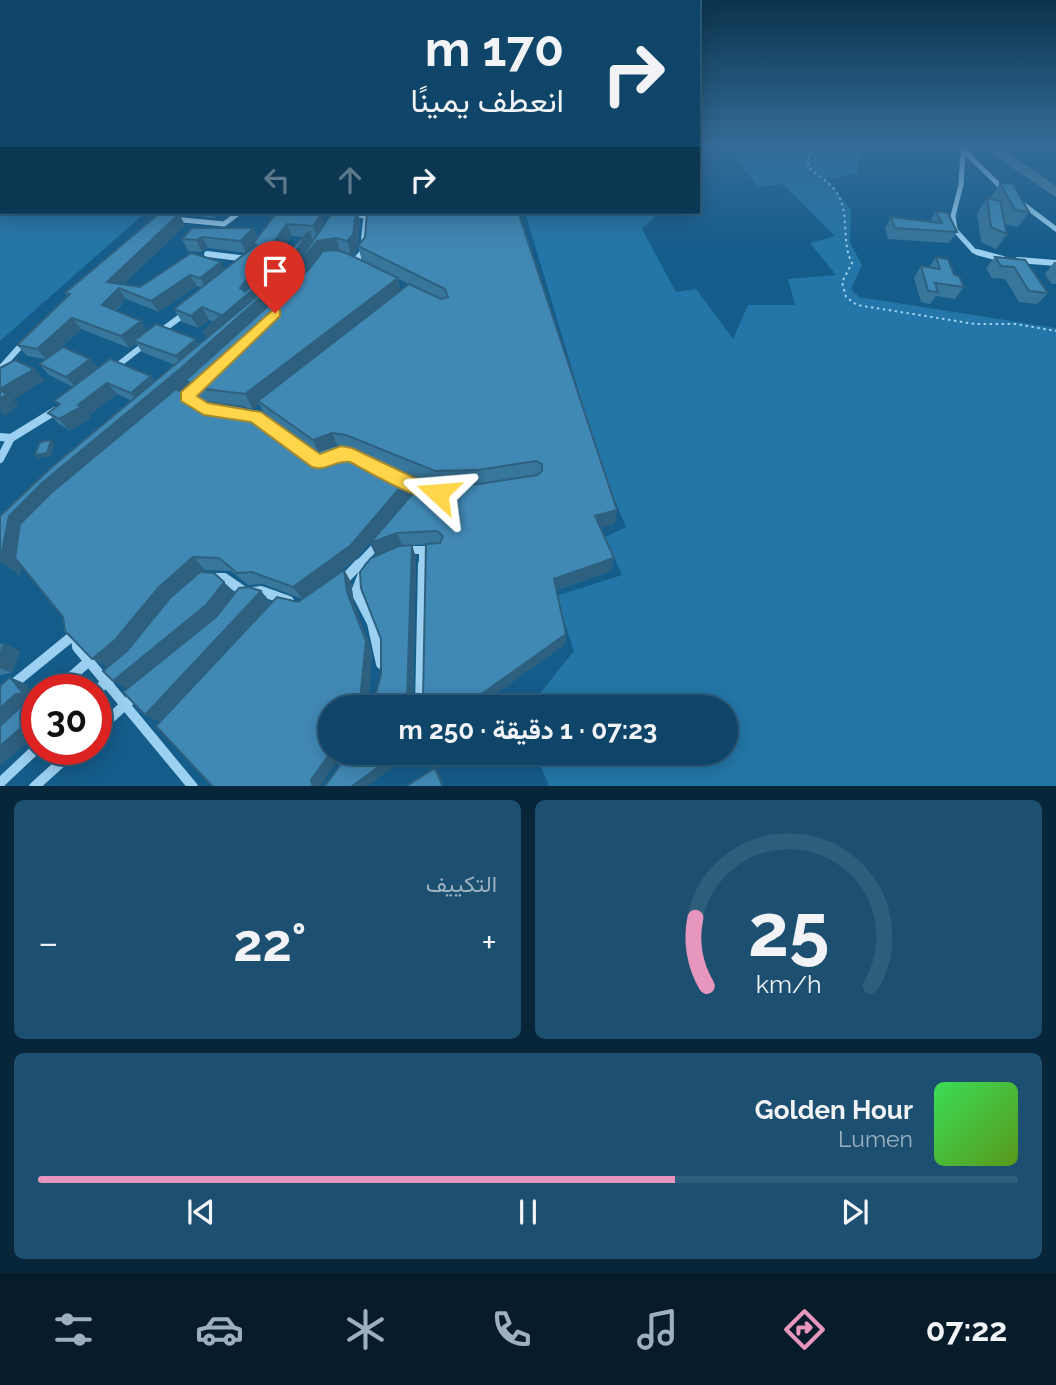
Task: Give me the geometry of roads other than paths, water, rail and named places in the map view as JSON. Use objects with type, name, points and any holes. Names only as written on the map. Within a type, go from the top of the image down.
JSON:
[{"type":"street","points":[[961,181],[953,221],[963,242],[986,256],[1056,262]]},
{"type":"street","points":[[993,181],[1056,229]]},
{"type":"street","points":[[170,219],[224,225],[238,214]]},
{"type":"street","points":[[354,214],[377,218]]},
{"type":"street","points":[[353,263],[363,253],[366,216]]},
{"type":"street","points":[[241,268],[257,250]]},
{"type":"street","points":[[207,254],[250,259]]},
{"type":"street","points":[[341,259],[365,269]]},
{"type":"street","points":[[104,377],[191,308]]},
{"type":"street","points":[[0,369],[31,334]]},
{"type":"street","points":[[0,459],[12,438],[60,407]]},
{"type":"street","points":[[0,437],[12,438]]},
{"type":"street","points":[[329,592],[389,533]]},
{"type":"street","points":[[391,553],[423,550],[442,552],[439,538]]},
{"type":"street","points":[[420,695],[423,550]]},
{"type":"street","points":[[373,564],[363,573],[356,592],[378,640],[381,680]]},
{"type":"street","points":[[196,587],[217,575],[229,578],[246,593],[261,592],[303,607]]},
{"type":"street","points":[[241,604],[246,593]]},
{"type":"street","points":[[276,609],[285,599]]},
{"type":"street","points":[[68,623],[76,633],[77,647],[100,674]]},
{"type":"street","points":[[0,695],[76,633]]},
{"type":"street","points":[[74,674],[89,661]]},
{"type":"street","points":[[112,678],[121,671]]},
{"type":"street","points":[[112,689],[193,786]]},
{"type":"street","points":[[112,717],[143,689]]},
{"type":"street","points":[[155,742],[164,732]]},
{"type":"street","points":[[0,783],[21,763]]},
{"type":"street","points":[[34,786],[58,765]]},
{"type":"street","points":[[337,776],[347,765]]},
{"type":"waterway","points":[[1038,181],[1056,193]]}]
